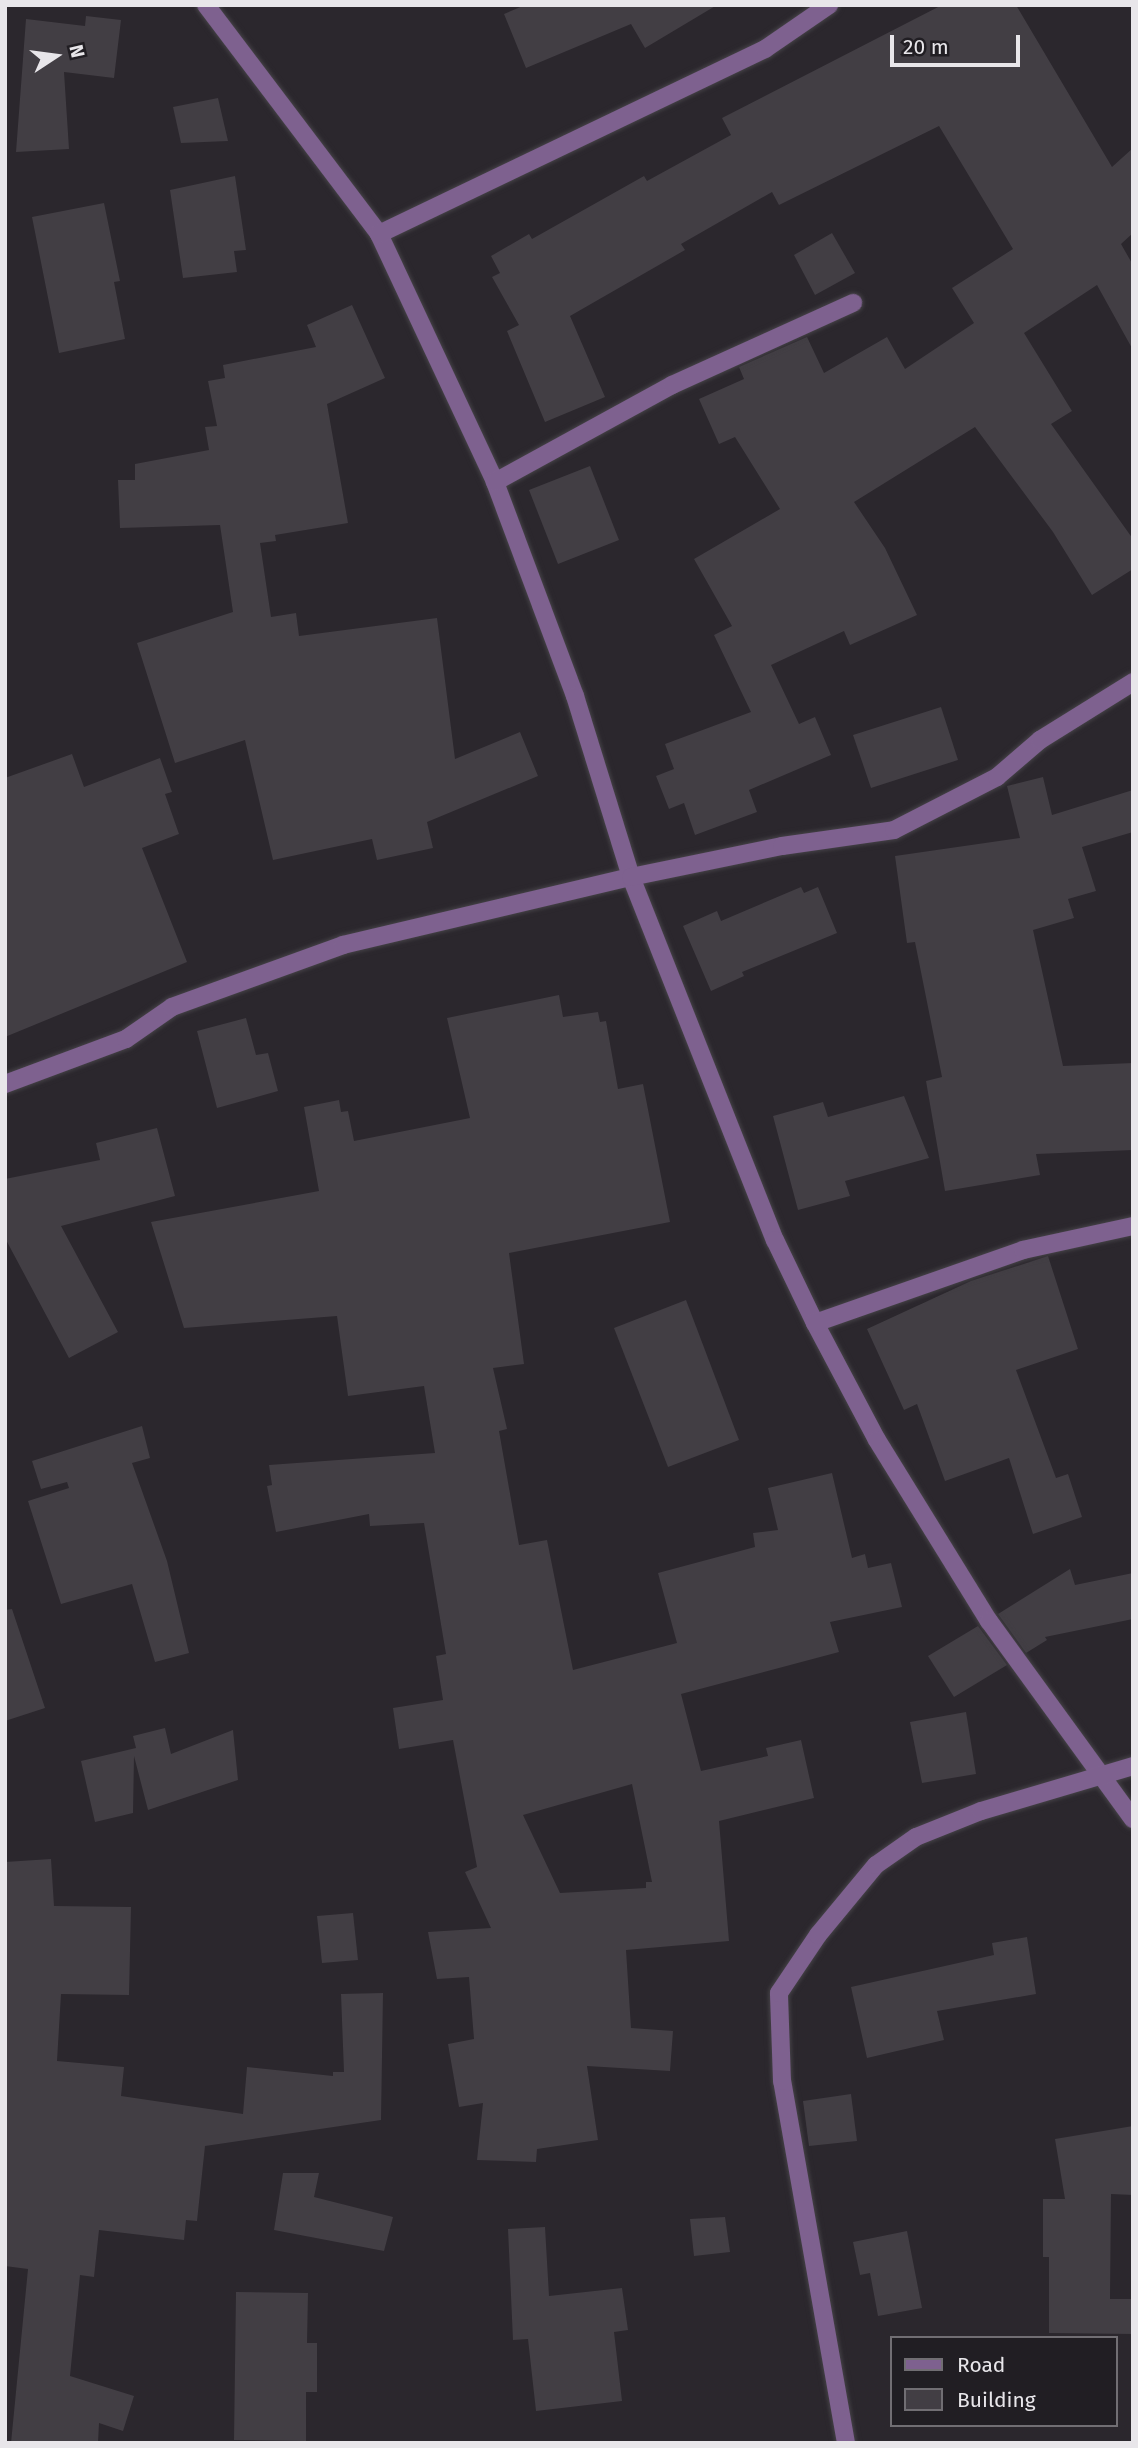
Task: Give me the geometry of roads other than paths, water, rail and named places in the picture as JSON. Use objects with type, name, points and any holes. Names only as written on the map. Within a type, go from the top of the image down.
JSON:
[{"type":"street","points":[[206,5],[379,234],[495,482],[575,696],[631,877],[775,1240],[815,1324],[877,1440],[989,1621],[1133,1819]]},
{"type":"street","points":[[379,234],[765,50],[829,5]]},
{"type":"street","points":[[495,482],[672,385],[853,303]]},
{"type":"street","points":[[5,1084],[126,1039],[172,1007],[269,969],[343,945],[631,877],[782,846],[894,830],[997,777],[1040,740],[1133,682]]},
{"type":"street","points":[[815,1324],[1023,1250],[1133,1226]]},
{"type":"street","points":[[846,2443],[782,2081],[779,1993],[818,1935],[876,1865],[916,1837],[981,1811],[1103,1778],[1133,1766]]}]
